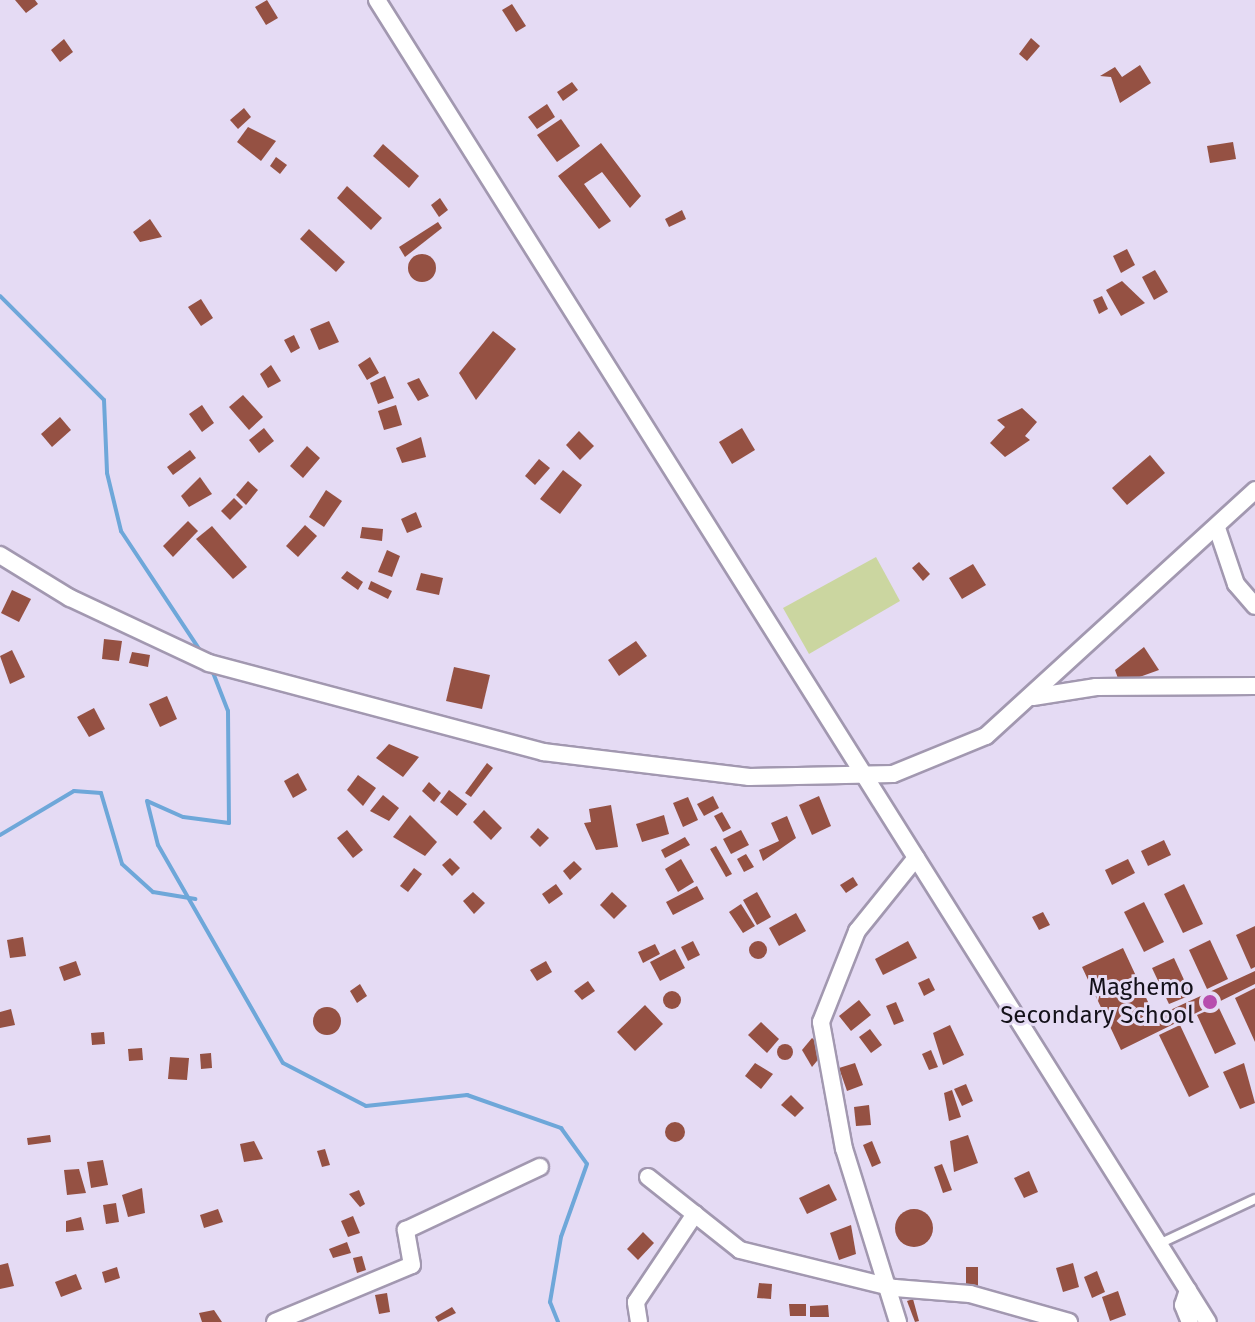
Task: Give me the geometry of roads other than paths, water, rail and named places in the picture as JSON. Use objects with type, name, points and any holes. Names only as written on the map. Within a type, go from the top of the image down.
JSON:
[{"type":"street","points":[[377,0],[866,773],[916,858],[1208,1322]]},
{"type":"street","points":[[0,555],[70,598],[209,663],[543,752],[749,777],[893,774],[953,755],[1033,697],[1255,490]]},
{"type":"street","points":[[1217,528],[1236,584],[1255,606]]},
{"type":"street","points":[[1033,697],[1096,687],[1252,683]]},
{"type":"street","points":[[898,1322],[844,1149],[821,1022],[857,931],[916,858]]},
{"type":"street","points":[[275,1322],[412,1265],[406,1230],[540,1167]]},
{"type":"street","points":[[648,1177],[740,1250],[886,1285],[970,1294],[1069,1322]]},
{"type":"street","points":[[639,1322],[636,1302],[695,1214]]},
{"type":"street","points":[[1188,1290],[1183,1305],[1190,1322]]},
{"type":"lane","points":[[1159,1244],[1255,1199]]},
{"type":"waterway","points":[[0,296],[104,400],[107,473],[121,531],[201,652]]},
{"type":"waterway","points":[[212,670],[228,711],[229,823],[183,817],[147,801],[158,845],[283,1063],[366,1106],[467,1095],[561,1128],[587,1164],[561,1237],[550,1302],[558,1322]]},
{"type":"waterway","points":[[0,835],[74,791],[101,793],[122,864],[153,892],[195,899]]},
{"type":"place","name":"Maghemo Secondary School","points":[[1210,1002]]}]
